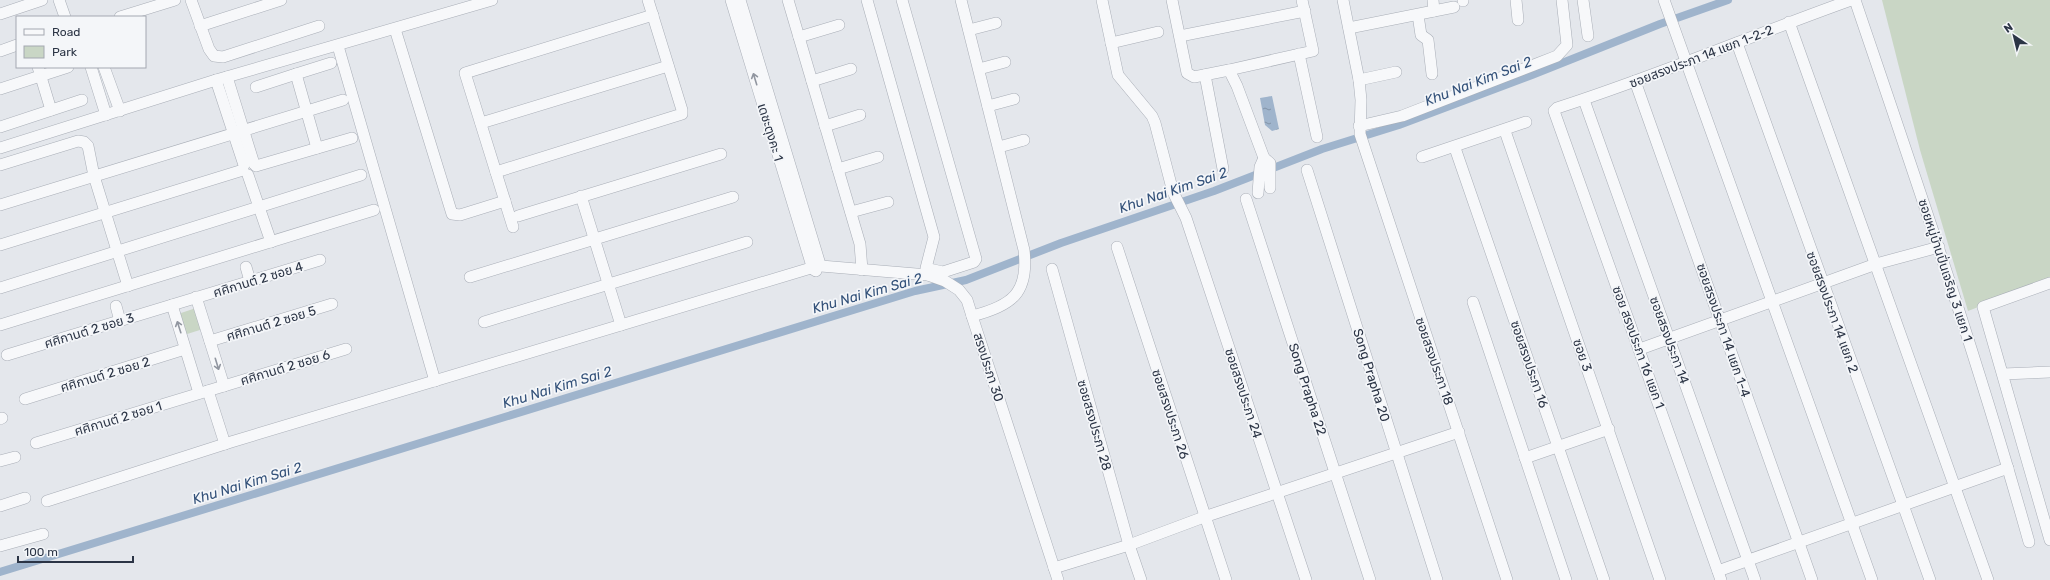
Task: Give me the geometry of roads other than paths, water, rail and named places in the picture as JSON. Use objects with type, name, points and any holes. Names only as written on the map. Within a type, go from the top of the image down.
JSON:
[{"type":"street","points":[[0,14],[42,0]]},
{"type":"street","points":[[59,0],[65,16]]},
{"type":"street","points":[[123,16],[175,0]]},
{"type":"street","points":[[191,0],[209,49],[214,56],[223,57],[319,26]]},
{"type":"street","points":[[200,26],[280,0]]},
{"type":"street","points":[[0,148],[221,78],[338,46],[492,0]]},
{"type":"street","points":[[496,172],[682,114],[648,0]]},
{"type":"street","name":"เดชะตุงคะ 1","points":[[731,0],[815,265]]},
{"type":"street","name":"เดชะตุงคะ 1","points":[[740,0],[815,265]]},
{"type":"street","points":[[788,0],[861,248],[862,270]]},
{"type":"street","points":[[867,0],[934,237],[927,272],[943,272],[974,262],[976,259],[902,0]]},
{"type":"street","points":[[961,0],[1024,250],[1025,272],[1020,290],[1011,299],[983,313],[972,316]]},
{"type":"street","name":"ซอยสรงประภา 24","points":[[1104,0],[1119,77],[1154,119],[1173,192],[1180,206],[1306,580]]},
{"type":"street","points":[[1172,0],[1187,73],[1194,77],[1313,51],[1304,5],[1180,36]]},
{"type":"street","points":[[1343,0],[1359,80],[1361,100],[1360,134],[1402,116],[1557,56],[1567,45],[1562,0]]},
{"type":"street","points":[[1433,0],[1434,12]]},
{"type":"street","points":[[1516,0],[1518,20]]},
{"type":"street","points":[[1583,0],[1588,36]]},
{"type":"street","points":[[1664,0],[1671,24],[1872,580]]},
{"type":"street","name":"ซอยสรงประภา 14 แยก 1-2-2","points":[[1555,114],[1557,108],[1584,100],[1686,63],[1789,22],[1851,0]]},
{"type":"street","name":"ซอยหมู่บ้านปิ่นเจริญ 3 แยก 1","points":[[1855,0],[1939,247],[2008,468],[2029,542]]},
{"type":"street","points":[[1348,28],[1454,7]]},
{"type":"street","points":[[513,227],[465,73],[653,15]]},
{"type":"street","points":[[1418,15],[1421,34],[1428,42],[1432,74]]},
{"type":"street","points":[[1789,22],[1988,580]]},
{"type":"street","points":[[969,30],[996,23]]},
{"type":"street","points":[[799,37],[839,25]]},
{"type":"street","points":[[395,29],[452,214],[460,216],[505,201]]},
{"type":"street","points":[[1112,43],[1158,32]]},
{"type":"street","name":"ซอยสรงประภา 14 แยก 2","points":[[1737,43],[1902,506],[1930,580]]},
{"type":"street","points":[[0,51],[16,45]]},
{"type":"street","points":[[338,46],[435,381]]},
{"type":"street","points":[[1299,54],[1317,137]]},
{"type":"street","points":[[979,69],[1005,62]]},
{"type":"street","points":[[256,87],[331,63]]},
{"type":"street","points":[[481,123],[668,66]]},
{"type":"street","points":[[0,89],[39,71],[61,68]]},
{"type":"street","points":[[91,68],[106,115]]},
{"type":"street","points":[[104,68],[120,111]]},
{"type":"street","points":[[812,81],[851,69]]},
{"type":"street","points":[[1229,70],[1237,86],[1265,163],[1270,186]]},
{"type":"street","points":[[39,71],[51,110]]},
{"type":"street","points":[[1359,80],[1396,72]]},
{"type":"street","points":[[296,74],[317,148]]},
{"type":"street","points":[[1205,75],[1223,169]]},
{"type":"street","points":[[221,78],[240,132],[259,207],[271,242]]},
{"type":"street","name":"ซอยสรงประภา 14 แยก 1-4","points":[[1635,81],[1812,580]]},
{"type":"street","points":[[988,106],[1014,99]]},
{"type":"street","points":[[0,127],[82,100]]},
{"type":"street","points":[[0,205],[343,100]]},
{"type":"street","name":"ซอยสรงประภา 14","points":[[1584,100],[1755,580]]},
{"type":"street","name":"ซอย สรงประภา 16 แยก 1","points":[[1555,114],[1720,575]]},
{"type":"street","points":[[825,126],[860,115]]},
{"type":"street","points":[[1422,157],[1455,148],[1505,131],[1526,122]]},
{"type":"street","name":"ซอย 3","points":[[1505,131],[1660,580]]},
{"type":"street","name":"ซอยสรงประภา 18","points":[[1360,134],[1459,432],[1506,580]]},
{"type":"street","points":[[0,245],[249,168],[352,138]]},
{"type":"street","points":[[999,147],[1024,140]]},
{"type":"street","points":[[0,165],[78,141],[84,142],[88,146],[94,176],[128,286]]},
{"type":"street","name":"ซอยสรงประภา 16","points":[[1455,148],[1604,580]]},
{"type":"street","points":[[518,216],[720,154]]},
{"type":"street","points":[[838,169],[878,157]]},
{"type":"street","points":[[1258,190],[1265,163]]},
{"type":"street","name":"Song Prapha 20","points":[[1307,170],[1437,580]]},
{"type":"street","points":[[0,288],[361,175]]},
{"type":"street","points":[[581,196],[621,325]]},
{"type":"street","points":[[470,277],[733,197]]},
{"type":"street","name":"Song Prapha 22","points":[[1246,199],[1370,580]]},
{"type":"street","points":[[851,212],[888,202]]},
{"type":"street","points":[[0,325],[374,210]]},
{"type":"street","points":[[484,322],[747,242]]},
{"type":"street","name":"ซอยสรงประภา 26","points":[[1117,247],[1204,517],[1226,580]]},
{"type":"street","points":[[1640,349],[1876,264],[1939,247]]},
{"type":"street","name":"ศศิกานต์ 2 ซอย 4","points":[[172,305],[320,260]]},
{"type":"street","points":[[47,501],[228,443],[815,265]]},
{"type":"street","name":"สรงประภา 30","points":[[815,265],[862,270],[927,272],[959,290],[967,300],[1058,580]]},
{"type":"street","points":[[246,267],[250,281]]},
{"type":"street","name":"ซอยสรงประภา 28","points":[[1052,269],[1129,545],[1141,580]]},
{"type":"street","points":[[2050,283],[1983,307],[2050,540]]},
{"type":"street","points":[[196,297],[210,341],[212,390],[228,443]]},
{"type":"street","points":[[1473,302],[1566,580]]},
{"type":"street","name":"ศศิกานต์ 2 ซอย 5","points":[[210,341],[332,304]]},
{"type":"street","points":[[172,305],[185,349],[212,390]]},
{"type":"street","name":"ศศิกานต์ 2 ซอย 3","points":[[7,355],[172,305]]},
{"type":"street","points":[[116,306],[120,321]]},
{"type":"street","name":"ศศิกานต์ 2 ซอย 2","points":[[25,399],[185,349]]},
{"type":"street","name":"ศศิกานต์ 2 ซอย 6","points":[[212,390],[346,349]]},
{"type":"street","points":[[2002,374],[2050,372]]},
{"type":"street","name":"ศศิกานต์ 2 ซอย 1","points":[[36,443],[212,390]]},
{"type":"street","points":[[1524,458],[1609,429]]},
{"type":"street","points":[[1054,568],[1129,545],[1204,517],[1336,474],[1395,451],[1459,432]]},
{"type":"street","points":[[0,461],[15,457]]},
{"type":"street","points":[[1720,575],[1749,561],[1798,542],[2008,468]]},
{"type":"street","points":[[0,506],[25,498]]},
{"type":"street","points":[[0,546],[43,534]]},
{"type":"water","points":[[1272,96],[1279,129],[1272,131],[1265,125],[1260,98]]},
{"type":"waterway","name":"Khu Nai Kim Sai 2","points":[[0,572],[915,291],[966,280],[1061,243],[1214,191],[1322,149],[1399,125],[1532,75],[1660,24],[1728,0]]}]
